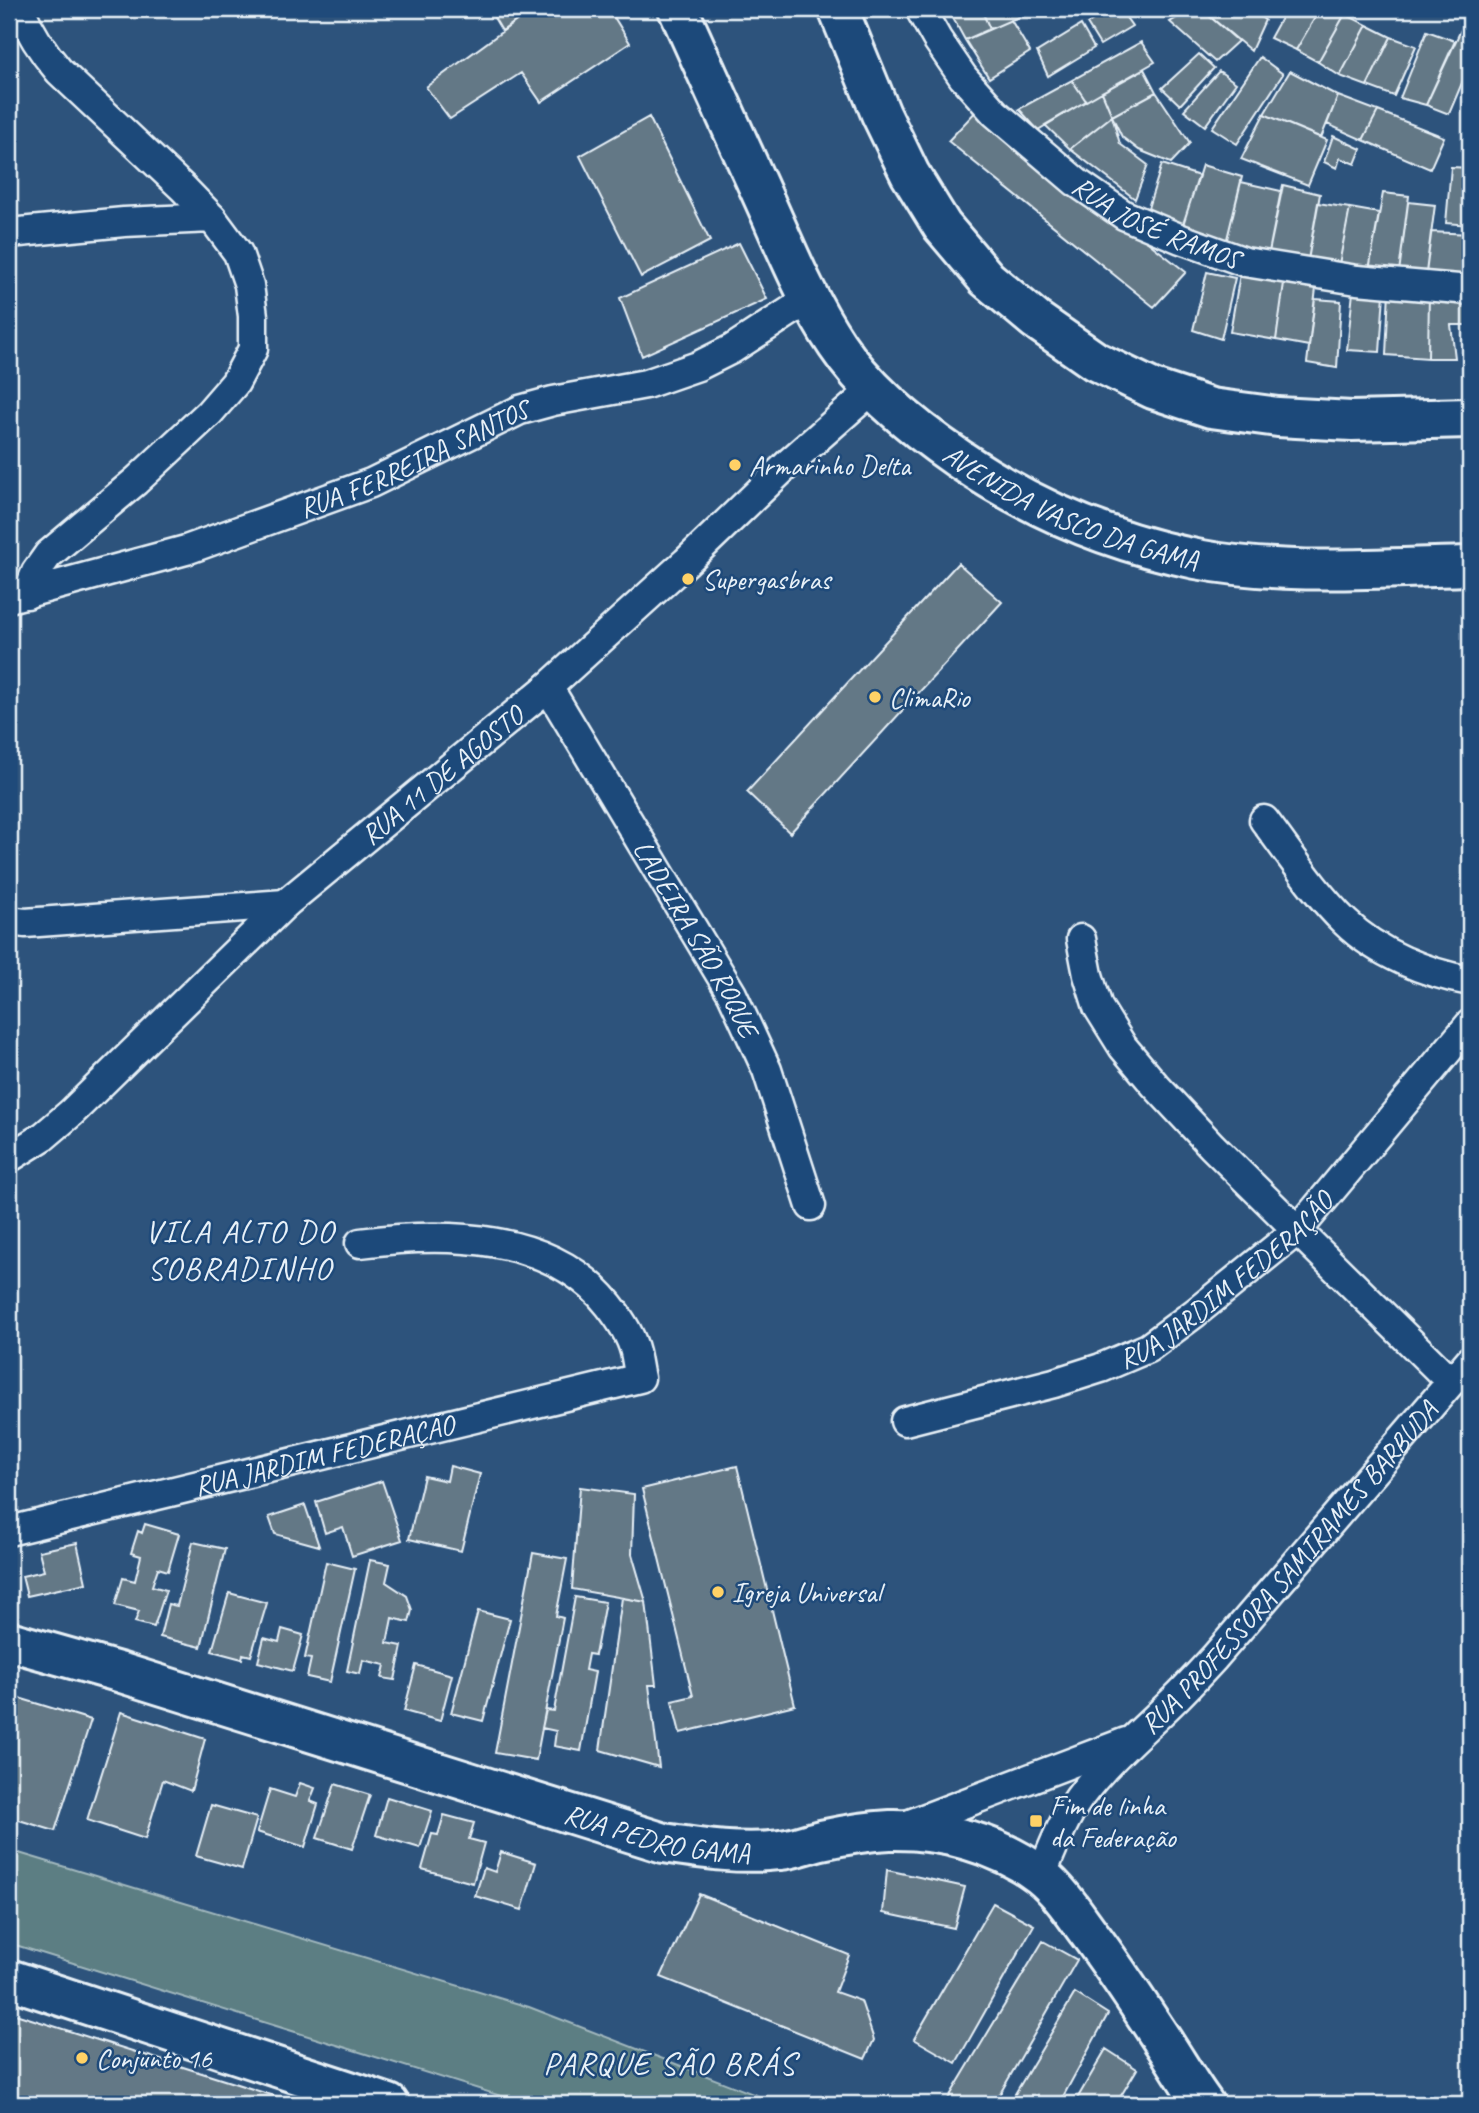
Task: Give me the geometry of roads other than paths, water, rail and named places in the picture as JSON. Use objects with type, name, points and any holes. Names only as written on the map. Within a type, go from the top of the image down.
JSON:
[{"type":"main road","name":"AVENIDA VASCO DA GAMA","points":[[678,9],[809,299],[838,347],[874,388],[925,435],[975,470],[1031,502],[1090,530],[1144,547],[1197,559],[1260,567],[1338,570],[1470,566]]},
{"type":"main road","points":[[838,9],[880,114],[910,174],[943,226],[987,279],[1036,320],[1095,360],[1153,389],[1211,408],[1278,417],[1352,421],[1470,418]]},
{"type":"main road","name":"RUA PEDRO GAMA","points":[[9,1641],[135,1677],[664,1843],[748,1853],[784,1850],[853,1833],[892,1830],[938,1834],[997,1850],[1041,1876],[1070,1908],[1204,2104]]},
{"type":"main road","points":[[9,1979],[389,2104]]},
{"type":"street","points":[[18,596],[48,555],[136,481],[209,413],[235,383],[253,349],[249,285],[238,253],[212,218],[174,179],[59,71],[29,32],[20,9]]},
{"type":"street","name":"RUA JOSÉ RAMOS","points":[[920,9],[963,77],[995,113],[1076,181],[1124,215],[1245,262],[1357,280],[1470,290]]},
{"type":"street","points":[[9,233],[124,222],[212,218]]},
{"type":"street","name":"RUA FERREIRA SANTOS","points":[[18,596],[186,550],[371,483],[520,410],[552,401],[646,384],[698,366],[732,349],[809,299]]},
{"type":"street","name":"RUA 11 DE AGOSTO","points":[[9,1158],[44,1136],[71,1113],[285,904],[548,687],[686,562],[790,462],[874,388]]},
{"type":"street","name":"LADEIRA SÃO ROQUE","points":[[548,687],[732,994],[767,1070],[811,1206]]},
{"type":"street","points":[[1264,820],[1344,922],[1369,942],[1440,976],[1470,981]]},
{"type":"street","points":[[9,921],[39,922],[285,904]]},
{"type":"street","points":[[1081,939],[1087,975],[1098,1007],[1155,1085],[1212,1146],[1451,1382]]},
{"type":"street","name":"RUA JARDIM FEDERAÇÃO","points":[[905,1421],[1054,1383],[1101,1368],[1149,1348],[1298,1230],[1470,1024]]},
{"type":"street","name":"RUA JARDIM FEDERAÇÃO","points":[[9,1531],[640,1378],[635,1350],[621,1321],[602,1296],[578,1275],[547,1259],[522,1249],[492,1242],[454,1238],[401,1238],[360,1242]]},
{"type":"street","name":"RUA PROFESSORA SAMIRAMES BARBUDA","points":[[1041,1876],[1065,1822],[1079,1799],[1132,1740],[1214,1658],[1470,1360]]},
{"type":"street","name":"RUA PROFESSORA SAMIRAMES BARBUDA","points":[[892,1830],[1132,1740]]},
{"type":"place","name":"Armarinho Delta","points":[[735,465]]},
{"type":"place","name":"Supergasbras","points":[[688,579]]},
{"type":"place","name":"ClimaRio","points":[[875,697]]},
{"type":"place","name":"Igreja Universal","points":[[718,1592]]},
{"type":"place","name":"Fim de linha da Federação","points":[[1036,1821]]},
{"type":"place","name":"Conjunto 16","points":[[82,2058]]},
{"type":"district","name":"VILA ALTO DO SOBRADINHO","points":[[240,1250]]},
{"type":"district","name":"PARQUE SÃO BRÁS","points":[[670,2063]]}]
